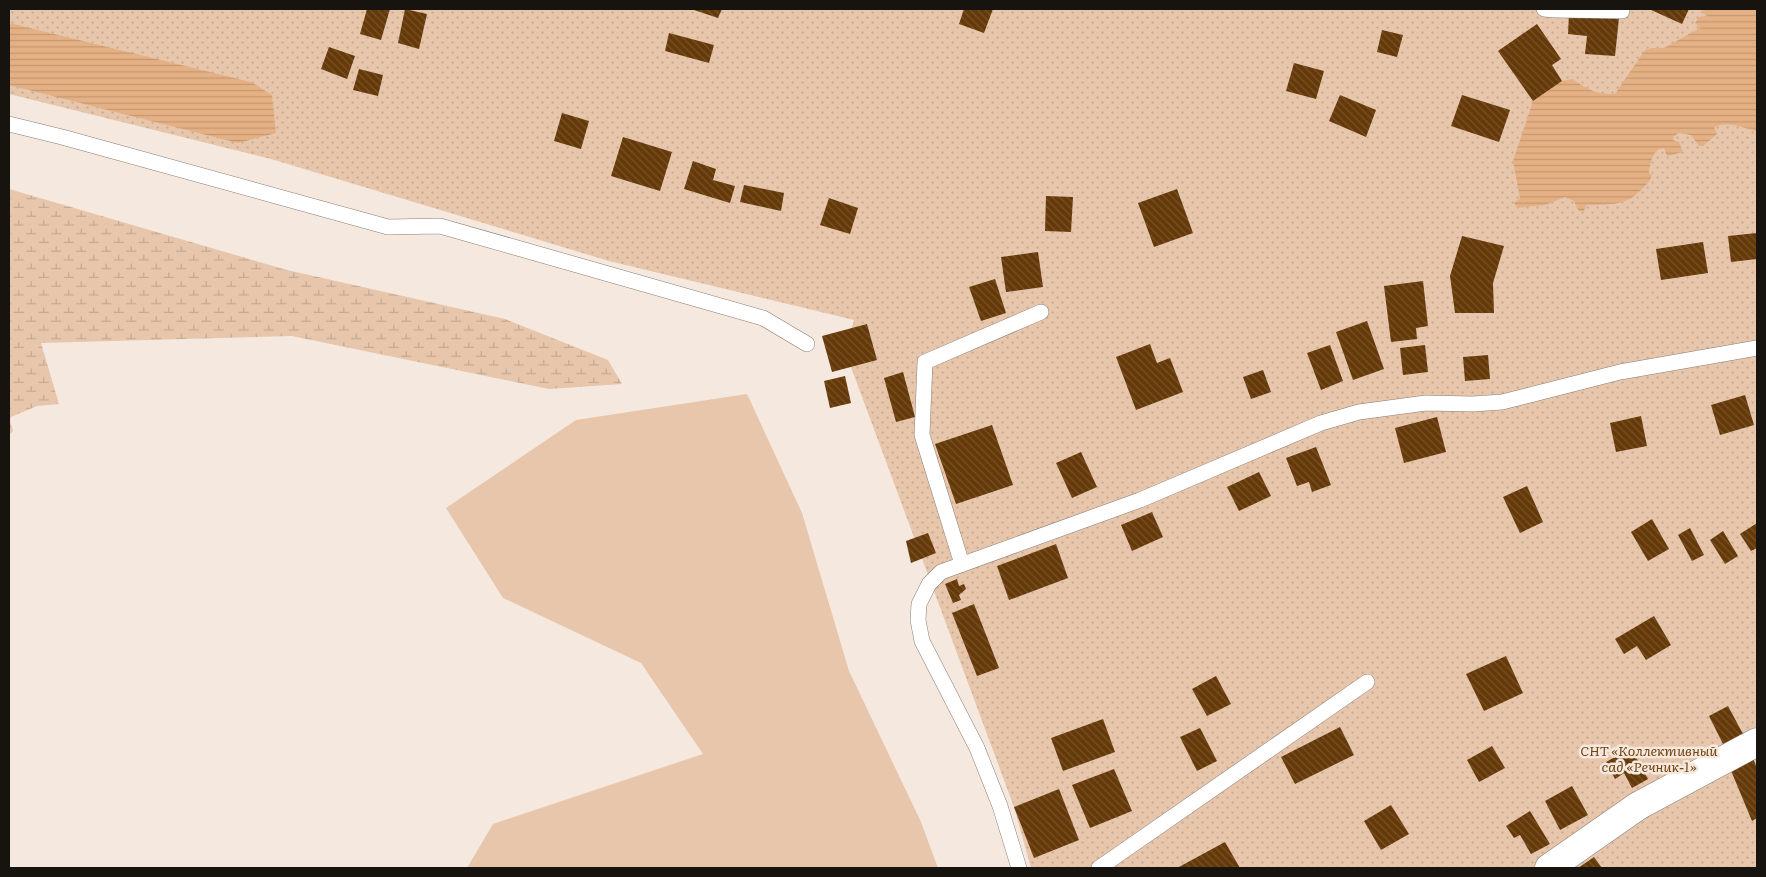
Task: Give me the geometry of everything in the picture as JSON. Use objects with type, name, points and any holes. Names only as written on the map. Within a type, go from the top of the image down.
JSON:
[{"type":"street","points":[[1549,868],[1638,806],[1757,742]]},
{"type":"lane","points":[[1544,9],[1622,11]]},
{"type":"lane","points":[[9,124],[388,227],[440,226],[763,318],[807,344]]},
{"type":"lane","points":[[962,564],[922,435],[925,362],[1041,312]]},
{"type":"lane","points":[[1019,868],[1000,806],[977,748],[926,652],[919,630],[918,612],[925,590],[941,572],[1140,500],[1339,417],[1360,412],[1426,403],[1473,404],[1502,402],[1620,372],[1757,348]]},
{"type":"lane","points":[[1099,868],[1367,682]]},
{"type":"green space","name":"СНТ «Коллективный сад «Речник-1»","points":[[9,9],[1757,9],[1757,868],[1031,868],[1014,807],[845,351],[854,320],[609,261],[271,159],[9,94]]},
{"type":"green space","points":[[9,189],[287,270],[505,319],[608,360],[622,384],[549,389],[292,336],[41,343],[59,404],[37,406],[11,417],[10,421],[13,431],[9,434]]},
{"type":"green space","points":[[747,394],[802,513],[849,671],[921,822],[938,868],[467,868],[493,824],[703,754],[641,663],[503,598],[446,508],[576,420]]},
{"type":"shaded area","points":[[1706,9],[1757,9],[1757,132],[1725,124],[1714,127],[1717,134],[1703,146],[1699,146],[1691,135],[1679,133],[1674,136],[1673,140],[1679,142],[1683,152],[1668,156],[1664,148],[1657,150],[1651,161],[1649,173],[1652,175],[1649,182],[1628,200],[1608,204],[1586,205],[1584,211],[1579,211],[1574,201],[1565,197],[1545,205],[1518,208],[1514,203],[1520,198],[1513,161],[1533,101],[1562,81],[1573,79],[1592,91],[1615,94],[1645,50],[1664,48],[1700,28],[1695,23],[1699,17],[1707,16],[1701,11]]},
{"type":"shaded area","points":[[9,23],[251,82],[272,95],[276,133],[238,143],[9,85]]},
{"type":"building","points":[[367,9],[390,9],[381,40],[360,34]]},
{"type":"building","points":[[405,9],[427,14],[419,49],[398,43]]},
{"type":"building","points":[[691,9],[722,9],[718,18]]},
{"type":"building","points":[[964,9],[993,9],[984,33],[959,24]]},
{"type":"building","points":[[1649,9],[1689,9],[1682,24]]},
{"type":"building","points":[[1569,14],[1619,18],[1615,56],[1585,54],[1587,36],[1568,34]]},
{"type":"building","points":[[1537,24],[1561,59],[1552,65],[1562,81],[1533,101],[1498,51]]},
{"type":"building","points":[[1382,30],[1403,35],[1397,57],[1377,52]]},
{"type":"building","points":[[669,33],[714,45],[709,63],[665,51]]},
{"type":"building","points":[[329,47],[355,56],[347,79],[321,69]]},
{"type":"building","points":[[1294,63],[1324,71],[1316,99],[1286,91]]},
{"type":"building","points":[[359,69],[383,75],[378,96],[353,90]]},
{"type":"building","points":[[1340,95],[1376,110],[1366,137],[1329,121]]},
{"type":"building","points":[[1462,95],[1510,110],[1499,142],[1451,126]]},
{"type":"building","points":[[562,113],[589,121],[581,149],[554,141]]},
{"type":"building","points":[[623,137],[672,152],[660,191],[611,176]]},
{"type":"building","points":[[693,161],[716,169],[713,180],[735,186],[730,203],[684,189]]},
{"type":"building","points":[[744,185],[784,193],[781,211],[740,202]]},
{"type":"building","points":[[1177,189],[1193,233],[1154,247],[1138,203]]},
{"type":"building","points":[[1046,196],[1073,197],[1071,232],[1045,231]]},
{"type":"building","points":[[829,198],[858,208],[850,234],[820,225]]},
{"type":"building","points":[[1757,233],[1757,259],[1731,262],[1728,236]]},
{"type":"building","points":[[1462,236],[1504,246],[1493,283],[1494,313],[1455,313],[1450,276]]},
{"type":"building","points":[[1703,242],[1708,273],[1661,280],[1656,249]]},
{"type":"building","points":[[1038,252],[1043,287],[1006,292],[1001,257]]},
{"type":"building","points":[[995,279],[1006,313],[981,321],[969,287]]},
{"type":"building","points":[[1423,281],[1428,326],[1416,328],[1417,339],[1391,342],[1384,286]]},
{"type":"building","points":[[1367,321],[1384,369],[1353,380],[1336,332]]},
{"type":"building","points":[[867,324],[877,360],[832,372],[822,336]]},
{"type":"building","points":[[1150,344],[1157,363],[1170,358],[1183,392],[1136,410],[1116,357]]},
{"type":"building","points":[[1330,345],[1343,381],[1321,390],[1307,353]]},
{"type":"building","points":[[1425,345],[1428,372],[1403,375],[1400,348]]},
{"type":"building","points":[[1488,355],[1490,379],[1465,381],[1463,357]]},
{"type":"building","points":[[1263,370],[1271,392],[1251,399],[1243,377]]},
{"type":"building","points":[[903,372],[915,417],[896,422],[884,378]]},
{"type":"building","points":[[845,376],[851,403],[830,408],[824,381]]},
{"type":"building","points":[[1745,395],[1754,425],[1720,435],[1711,405]]},
{"type":"building","points":[[1641,416],[1647,446],[1616,452],[1610,423]]},
{"type":"building","points":[[1437,417],[1446,452],[1404,463],[1395,428]]},
{"type":"building","points":[[992,425],[1013,485],[956,504],[935,444]]},
{"type":"building","points":[[1316,447],[1331,485],[1312,492],[1309,482],[1297,486],[1286,458]]},
{"type":"building","points":[[1081,452],[1097,487],[1072,498],[1056,463]]},
{"type":"building","points":[[1259,472],[1271,496],[1239,511],[1227,487]]},
{"type":"building","points":[[1527,486],[1543,522],[1520,533],[1503,497]]},
{"type":"building","points":[[1152,512],[1163,537],[1132,551],[1121,525]]},
{"type":"building","points":[[1652,519],[1669,549],[1648,561],[1631,532]]},
{"type":"building","points":[[1757,523],[1757,548],[1751,551],[1740,534]]},
{"type":"building","points":[[1690,528],[1704,555],[1692,561],[1678,535]]},
{"type":"building","points":[[1723,531],[1738,556],[1725,564],[1710,540]]},
{"type":"building","points":[[928,533],[936,553],[911,563],[906,541]]},
{"type":"building","points":[[1056,544],[1068,578],[1009,600],[997,566]]},
{"type":"building","points":[[957,579],[959,586],[964,584],[966,589],[959,595],[961,600],[953,603],[945,584]]},
{"type":"building","points":[[974,604],[999,668],[977,676],[952,613]]},
{"type":"building","points":[[1654,616],[1671,645],[1646,660],[1637,646],[1624,654],[1615,639]]},
{"type":"building","points":[[1506,656],[1523,693],[1484,711],[1466,674]]},
{"type":"building","points":[[1216,676],[1231,704],[1207,716],[1192,689]]},
{"type":"building","points":[[1728,706],[1743,734],[1723,744],[1709,716]]},
{"type":"building","points":[[1103,719],[1115,752],[1063,771],[1051,738]]},
{"type":"building","points":[[1340,727],[1354,755],[1295,784],[1281,757]]},
{"type":"building","points":[[1200,728],[1217,761],[1197,771],[1180,737]]},
{"type":"building","points":[[1492,746],[1505,768],[1479,782],[1467,760]]},
{"type":"building","points":[[1631,748],[1648,779],[1632,788],[1624,773],[1615,779],[1606,762]]},
{"type":"building","points":[[1750,751],[1757,768],[1757,818],[1752,821],[1727,761]]},
{"type":"building","points":[[1114,769],[1132,811],[1090,828],[1072,785]]},
{"type":"building","points":[[1572,786],[1588,815],[1560,830],[1545,801]]},
{"type":"building","points":[[1059,789],[1079,840],[1034,858],[1014,807]]},
{"type":"building","points":[[1391,805],[1409,834],[1381,850],[1364,821]]},
{"type":"building","points":[[1530,811],[1550,844],[1531,854],[1520,835],[1514,838],[1506,826]]},
{"type":"building","points":[[1225,842],[1240,868],[1177,868]]},
{"type":"building","points":[[1594,857],[1602,868],[1578,868]]}]
